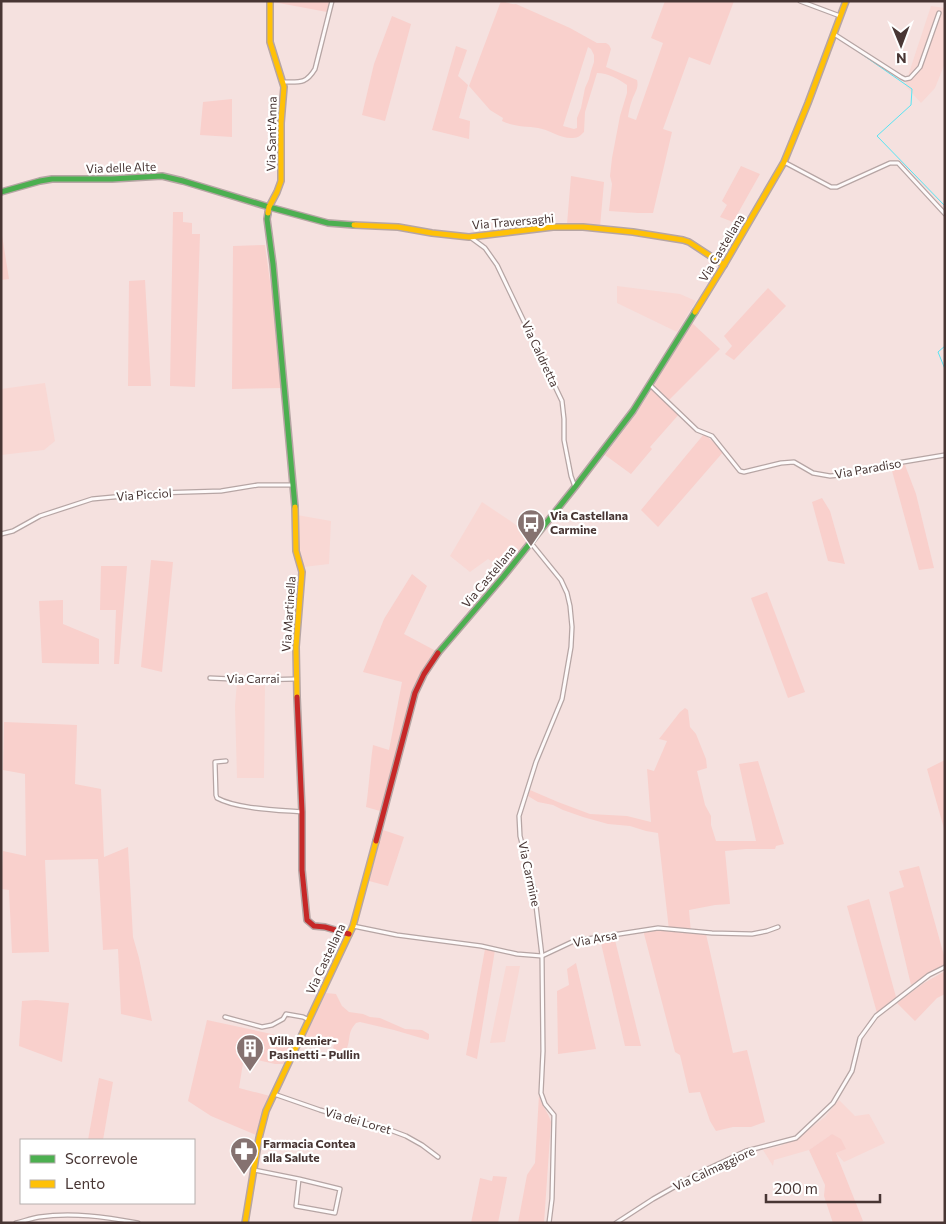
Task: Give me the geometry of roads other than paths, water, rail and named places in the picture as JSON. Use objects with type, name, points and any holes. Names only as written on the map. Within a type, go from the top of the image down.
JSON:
[{"type":"street","name":"Via Sant'Anna","points":[[269,207],[281,181],[283,82],[279,75],[270,42],[270,1]]},
{"type":"street","points":[[283,82],[301,82],[309,79],[315,69],[332,1]]},
{"type":"street","points":[[800,1],[841,16]]},
{"type":"street","name":"Via Castellana","points":[[246,1223],[259,1138],[266,1111],[352,926],[415,693],[424,674],[436,654],[503,578],[575,487],[633,411],[650,385],[724,265],[784,162],[846,1]]},
{"type":"street","points":[[834,34],[905,79],[910,78],[920,67],[939,13]]},
{"type":"street","points":[[784,162],[830,187],[837,187],[890,163],[898,163],[945,214]]},
{"type":"street","name":"Via delle Alte","points":[[1,192],[52,179],[112,179],[162,176],[269,207]]},
{"type":"street","name":"Via Traversaghi","points":[[269,207],[328,223],[398,227],[469,237],[553,227],[583,227],[633,232],[689,242],[724,265]]},
{"type":"street","name":"Via Martinella","points":[[269,207],[267,219],[281,341],[293,485],[296,551],[302,572],[296,647],[296,679],[302,812],[302,870],[307,920],[314,926],[349,934]]},
{"type":"street","name":"Via Caldretta","points":[[469,237],[486,248],[497,265],[562,401],[564,440],[575,487]]},
{"type":"street","name":"Via Paradiso","points":[[650,385],[697,430],[712,436],[740,471],[744,472],[781,463],[794,462],[813,472],[830,476],[945,455]]},
{"type":"street","name":"Via Picciol","points":[[1,534],[12,531],[40,516],[92,499],[156,493],[220,492],[258,485],[293,485]]},
{"type":"street","name":"Via Carmine","points":[[531,542],[561,580],[568,599],[572,627],[562,699],[536,762],[519,816],[520,836],[534,889],[542,956],[543,1051],[540,1093],[554,1116],[550,1223]]},
{"type":"street","name":"Via Carrai","points":[[210,678],[296,679]]},
{"type":"street","points":[[226,761],[215,762],[217,798],[233,804],[302,812]]},
{"type":"street","name":"Via Arsa","points":[[352,926],[397,935],[481,946],[517,954],[542,956],[574,941],[658,928],[712,933],[752,934],[778,927]]},
{"type":"street","name":"Via Calmaggiore","points":[[616,1223],[699,1173],[746,1151],[796,1138],[833,1102],[852,1071],[860,1038],[876,1016],[928,975],[945,967]]},
{"type":"street","points":[[225,1017],[262,1027],[283,1020],[286,1014],[308,1020]]},
{"type":"street","name":"Via dei Loret","points":[[274,1094],[406,1136],[438,1157]]},
{"type":"street","points":[[254,1170],[300,1179],[340,1189],[335,1213],[296,1206],[300,1179]]},
{"type":"street","points":[[16,1223],[40,1217],[64,1215],[99,1216],[138,1223]]},
{"type":"waterway","points":[[850,46],[912,89],[911,105],[877,136],[945,206]]},
{"type":"waterway","points":[[945,346],[938,352],[945,369]]},
{"type":"place","name":"Via Castellana Carmine","points":[[531,547]]},
{"type":"place","name":"Villa Renier- Pasinetti - Pullin","points":[[250,1072]]},
{"type":"place","name":"Farmacia Contea alla Salute","points":[[244,1175]]}]
